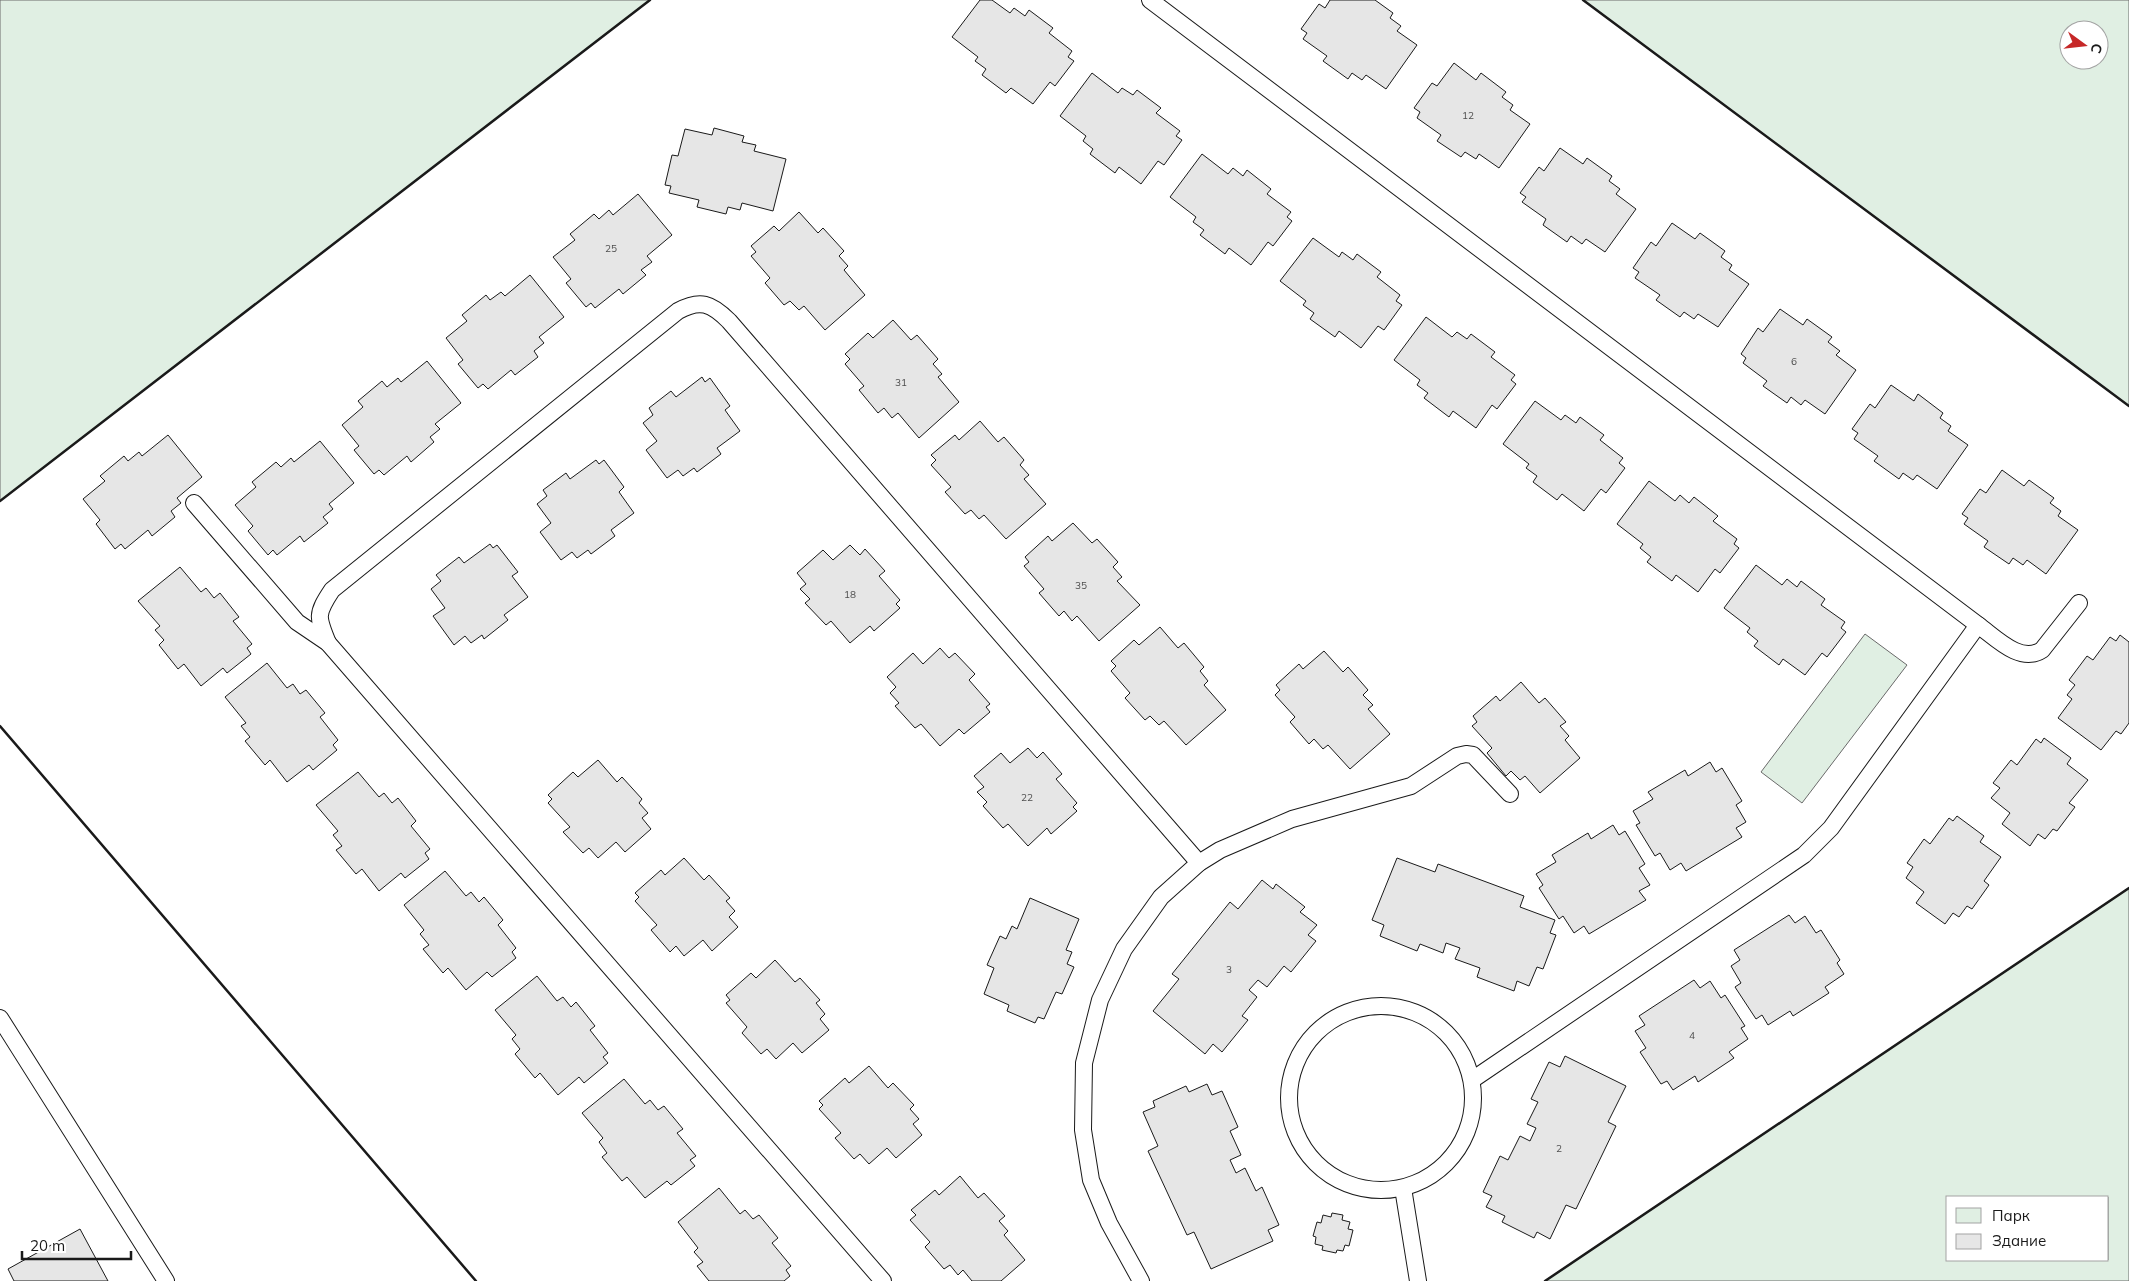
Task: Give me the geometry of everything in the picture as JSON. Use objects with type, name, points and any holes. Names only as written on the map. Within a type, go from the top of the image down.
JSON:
[{"type":"lane","points":[[1150,0],[1978,626],[2013,650],[2022,654],[2034,655],[2042,650],[2080,603]]},
{"type":"lane","points":[[328,643],[319,621],[322,605],[332,590],[678,311],[691,304],[705,304],[718,310],[729,321],[1199,863]]},
{"type":"lane","points":[[194,503],[297,622],[328,643],[883,1281]]},
{"type":"lane","points":[[1472,1080],[1804,855],[1831,828],[1978,626]]},
{"type":"lane","points":[[1140,1281],[1109,1223],[1091,1180],[1083,1130],[1084,1062],[1100,1000],[1124,949],[1161,897],[1199,863],[1220,850],[1292,819],[1411,786],[1457,756],[1473,755],[1510,794]]},
{"type":"lane","points":[[1384,1005],[1406,1008],[1430,1019],[1447,1032],[1463,1055],[1472,1080],[1474,1098],[1471,1120],[1465,1138],[1457,1151],[1437,1171],[1419,1182],[1403,1188],[1364,1189],[1341,1182],[1319,1167],[1303,1148],[1293,1126],[1288,1102],[1290,1079],[1298,1056],[1310,1037],[1326,1023],[1344,1012],[1365,1006],[1384,1005]]},
{"type":"lane","points":[[0,1018],[166,1281]]},
{"type":"lane","points":[[1403,1188],[1418,1281]]},
{"type":"green space","points":[[0,0],[650,0],[0,501]]},
{"type":"green space","points":[[1583,0],[2129,0],[2129,406]]},
{"type":"green space","points":[[1865,634],[1907,665],[1802,803],[1761,772]]},
{"type":"green space","points":[[2129,888],[2129,1281],[1545,1281]]},
{"type":"building","points":[[980,0],[992,0],[1010,13],[1014,8],[1025,16],[1029,10],[1053,28],[1049,33],[1072,51],[1068,57],[1074,61],[1055,86],[1050,82],[1033,104],[1011,88],[1006,93],[982,75],[986,69],[975,61],[978,57],[952,37]]},
{"type":"building","points":[[1330,0],[1375,0],[1393,13],[1390,18],[1401,26],[1397,31],[1417,45],[1386,89],[1366,75],[1362,80],[1352,73],[1348,79],[1323,61],[1327,56],[1303,39],[1307,33],[1301,29],[1319,4],[1325,8]]},
{"type":"building","points":[[1454,63],[1476,80],[1481,73],[1506,92],[1502,97],[1513,105],[1510,110],[1530,124],[1499,168],[1479,154],[1476,159],[1465,152],[1461,157],[1437,141],[1441,135],[1417,118],[1420,112],[1414,108],[1432,83],[1437,86]]},
{"type":"building","points":[[1092,73],[1118,93],[1122,88],[1133,95],[1137,90],[1161,108],[1156,113],[1180,131],[1176,136],[1182,140],[1164,165],[1158,161],[1141,184],[1119,167],[1115,173],[1090,154],[1093,149],[1083,141],[1086,136],[1060,116]]},
{"type":"building","points":[[714,128],[744,136],[742,142],[756,145],[754,151],[786,159],[773,211],[742,203],[740,210],[728,207],[726,214],[697,207],[699,200],[669,193],[671,186],[665,185],[672,155],[678,156],[685,129],[712,135]]},
{"type":"building","points":[[1560,148],[1583,164],[1587,158],[1612,176],[1609,181],[1620,189],[1616,194],[1636,209],[1605,252],[1586,239],[1582,244],[1571,236],[1567,242],[1543,225],[1546,219],[1522,202],[1526,197],[1520,193],[1539,167],[1544,171]]},
{"type":"building","points":[[1202,154],[1228,174],[1233,168],[1243,176],[1247,170],[1271,189],[1267,194],[1291,212],[1287,217],[1292,221],[1273,246],[1268,242],[1251,265],[1229,248],[1225,254],[1200,235],[1204,230],[1193,222],[1196,217],[1170,197]]},
{"type":"building","points":[[638,194],[672,235],[647,256],[652,262],[641,270],[646,275],[623,294],[619,289],[595,308],[591,303],[586,307],[566,283],[571,279],[553,257],[575,240],[570,234],[594,214],[599,219],[609,210],[613,215]]},
{"type":"building","points":[[799,212],[818,233],[823,228],[844,251],[839,256],[848,266],[844,270],[865,295],[825,330],[804,306],[799,310],[790,301],[784,305],[765,283],[770,278],[751,256],[756,252],[751,246],[774,226],[779,231]]},
{"type":"building","points":[[1672,223],[1695,239],[1700,233],[1725,251],[1721,257],[1732,265],[1729,270],[1749,284],[1718,327],[1698,314],[1694,319],[1684,312],[1680,317],[1656,300],[1660,295],[1635,278],[1639,272],[1633,268],[1651,242],[1656,246]]},
{"type":"building","points":[[1313,238],[1339,257],[1342,252],[1353,260],[1357,254],[1381,272],[1377,277],[1400,295],[1396,301],[1402,305],[1384,330],[1378,326],[1361,348],[1339,331],[1335,337],[1310,319],[1314,313],[1303,305],[1306,301],[1280,281]]},
{"type":"building","points":[[530,275],[564,317],[539,337],[544,343],[534,351],[538,357],[515,375],[511,370],[488,389],[483,384],[478,388],[458,364],[463,360],[446,338],[467,321],[462,315],[486,295],[490,300],[501,292],[505,296]]},
{"type":"building","points":[[1780,309],[1803,325],[1807,319],[1832,337],[1828,342],[1840,351],[1836,355],[1856,370],[1825,414],[1805,400],[1801,405],[1791,397],[1787,403],[1763,386],[1767,381],[1743,363],[1746,358],[1741,354],[1758,328],[1763,332]]},
{"type":"building","points":[[1426,317],[1452,337],[1457,332],[1467,339],[1471,334],[1495,352],[1491,357],[1515,375],[1511,380],[1516,384],[1497,409],[1492,405],[1476,428],[1453,411],[1449,417],[1424,398],[1428,393],[1417,385],[1420,380],[1394,360]]},
{"type":"building","points":[[893,320],[911,340],[917,335],[938,359],[933,364],[942,374],[938,377],[959,402],[919,438],[898,413],[892,418],[884,408],[878,413],[859,390],[864,386],[845,364],[850,359],[845,354],[868,333],[873,338]]},
{"type":"building","points":[[427,361],[461,403],[435,424],[440,429],[430,437],[434,442],[411,462],[407,456],[384,475],[379,470],[374,474],[354,450],[359,446],[342,425],[363,407],[358,401],[382,381],[387,387],[398,378],[401,382]]},
{"type":"building","points":[[702,377],[705,382],[710,378],[730,406],[725,410],[740,431],[717,448],[721,454],[697,472],[694,468],[683,476],[678,470],[667,478],[646,450],[657,441],[643,423],[653,415],[649,408],[671,391],[676,397]]},
{"type":"building","points":[[1891,385],[1914,401],[1918,394],[1943,413],[1940,418],[1951,426],[1948,431],[1968,445],[1937,489],[1917,475],[1913,480],[1903,473],[1899,479],[1874,461],[1878,456],[1854,439],[1858,433],[1852,429],[1870,404],[1875,408]]},
{"type":"building","points":[[1535,401],[1561,420],[1565,415],[1576,423],[1580,417],[1604,435],[1600,440],[1623,458],[1619,463],[1625,468],[1606,493],[1601,489],[1584,511],[1562,494],[1557,500],[1533,482],[1537,476],[1526,468],[1529,464],[1503,444]]},
{"type":"building","points":[[980,421],[998,442],[1004,437],[1024,460],[1020,465],[1029,475],[1024,479],[1046,504],[1006,539],[984,515],[979,519],[971,510],[965,514],[945,492],[951,487],[931,465],[936,460],[931,455],[955,435],[959,440]]},
{"type":"building","points":[[168,435],[202,477],[177,498],[181,503],[171,511],[175,517],[152,536],[148,530],[125,549],[121,544],[115,549],[96,524],[100,520],[83,499],[105,481],[100,476],[124,456],[128,461],[139,452],[142,456]]},
{"type":"building","points":[[320,441],[354,483],[329,504],[333,509],[323,517],[328,523],[304,542],[300,536],[277,555],[273,550],[268,555],[248,531],[253,526],[235,505],[256,487],[252,482],[276,462],[281,467],[291,458],[294,462]]},
{"type":"building","points":[[596,460],[599,464],[604,460],[624,487],[619,492],[634,513],[611,530],[615,536],[591,554],[588,550],[577,558],[572,552],[561,560],[540,532],[551,523],[537,504],[547,496],[543,490],[566,473],[570,479]]},
{"type":"building","points":[[2002,470],[2024,486],[2029,480],[2054,498],[2050,503],[2061,511],[2058,516],[2078,530],[2046,574],[2027,560],[2023,565],[2013,558],[2009,564],[1984,547],[1988,541],[1964,524],[1968,518],[1962,514],[1980,489],[1986,493]]},
{"type":"building","points":[[1649,481],[1675,501],[1680,495],[1689,503],[1694,497],[1718,516],[1713,521],[1737,539],[1734,544],[1739,548],[1720,573],[1715,569],[1698,592],[1676,575],[1672,581],[1647,562],[1651,557],[1640,548],[1643,544],[1617,524]]},
{"type":"building","points":[[1073,523],[1092,543],[1097,539],[1118,562],[1113,567],[1122,577],[1117,581],[1140,605],[1099,641],[1077,616],[1072,621],[1064,611],[1059,616],[1039,593],[1044,589],[1024,566],[1029,562],[1025,557],[1048,536],[1052,541]]},
{"type":"building","points":[[490,544],[493,548],[497,545],[518,572],[512,576],[528,597],[504,615],[508,620],[484,639],[482,635],[471,643],[465,636],[454,645],[433,616],[445,608],[431,589],[441,581],[436,575],[459,557],[464,563]]},
{"type":"building","points":[[850,545],[860,555],[865,549],[885,571],[879,576],[900,600],[896,604],[900,608],[874,631],[870,626],[850,643],[831,621],[826,625],[805,603],[810,599],[800,589],[806,584],[797,573],[823,550],[833,560]]},
{"type":"building","points":[[1756,565],[1782,585],[1787,579],[1797,587],[1801,581],[1825,599],[1821,605],[1845,622],[1841,628],[1846,632],[1827,657],[1822,653],[1805,675],[1783,659],[1779,665],[1754,646],[1758,641],[1747,632],[1750,628],[1724,608]]},
{"type":"building","points":[[180,567],[201,592],[206,588],[214,598],[220,593],[239,617],[233,621],[252,644],[247,648],[251,654],[227,673],[223,668],[201,686],[184,664],[178,669],[159,645],[164,640],[155,630],[160,626],[138,601]]},
{"type":"building","points":[[1160,627],[1178,648],[1184,643],[1204,667],[1200,671],[1208,681],[1204,685],[1226,710],[1186,745],[1164,721],[1159,725],[1150,716],[1145,720],[1125,698],[1130,693],[1111,671],[1116,666],[1111,661],[1134,640],[1139,645]]},
{"type":"building","points":[[2120,635],[2129,642],[2129,723],[2121,734],[2116,731],[2101,750],[2058,718],[2072,699],[2067,695],[2075,685],[2069,680],[2087,656],[2093,660],[2110,637],[2116,641]]},
{"type":"building","points":[[940,648],[949,658],[955,653],[975,674],[969,680],[990,704],[986,707],[990,712],[964,734],[959,729],[940,746],[921,724],[915,728],[895,706],[899,703],[890,693],[896,687],[887,677],[913,653],[923,664]]},
{"type":"building","points":[[1324,651],[1343,672],[1348,667],[1368,690],[1363,695],[1373,705],[1368,709],[1390,734],[1350,769],[1328,745],[1323,749],[1314,739],[1309,744],[1290,722],[1295,717],[1275,695],[1280,690],[1276,685],[1299,664],[1303,669]]},
{"type":"building","points":[[267,663],[287,688],[293,684],[300,694],[306,690],[325,713],[320,717],[338,740],[333,745],[337,750],[313,770],[309,765],[287,782],[270,760],[265,765],[245,741],[250,737],[241,726],[246,723],[225,697]]},
{"type":"building","points":[[1521,682],[1539,703],[1545,698],[1566,722],[1560,726],[1569,736],[1565,740],[1580,758],[1540,793],[1525,776],[1520,780],[1511,771],[1506,776],[1487,753],[1492,748],[1472,726],[1477,722],[1473,716],[1496,696],[1500,701]]},
{"type":"building","points":[[2044,738],[2071,758],[2067,764],[2088,780],[2069,803],[2075,807],[2057,831],[2053,829],[2045,839],[2038,834],[2030,846],[2002,824],[2010,813],[1991,798],[2000,788],[1993,783],[2011,760],[2017,765],[2036,739],[2041,743]]},
{"type":"building","points":[[1028,748],[1037,758],[1043,752],[1062,774],[1056,779],[1077,803],[1073,807],[1077,811],[1051,834],[1047,828],[1028,846],[1008,824],[1003,828],[983,806],[987,802],[977,792],[984,787],[974,776],[1001,753],[1010,763]]},
{"type":"building","points":[[598,760],[617,782],[622,777],[642,799],[639,803],[648,813],[642,818],[651,829],[625,852],[616,842],[598,858],[589,848],[583,853],[563,832],[570,827],[548,803],[552,799],[548,795],[573,772],[578,777]]},
{"type":"building","points":[[1710,762],[1716,772],[1722,768],[1742,801],[1736,805],[1746,822],[1736,828],[1742,837],[1686,871],[1681,863],[1670,870],[1660,853],[1655,856],[1636,825],[1640,823],[1633,811],[1653,799],[1648,792],[1685,770],[1688,776]]},
{"type":"building","points":[[358,772],[379,797],[384,793],[392,803],[398,798],[416,821],[411,826],[430,849],[425,853],[429,859],[405,878],[401,873],[379,891],[362,869],[356,874],[336,850],[342,846],[333,835],[338,831],[316,805]]},
{"type":"building","points":[[1957,816],[1984,836],[1980,842],[2001,857],[1984,881],[1989,885],[1972,909],[1967,906],[1959,917],[1953,913],[1945,924],[1916,903],[1924,892],[1906,878],[1913,867],[1907,863],[1924,839],[1930,844],[1949,818],[1953,821]]},
{"type":"building","points":[[1613,825],[1619,835],[1625,831],[1645,864],[1639,868],[1650,885],[1639,891],[1646,900],[1589,934],[1584,926],[1574,933],[1563,916],[1559,919],[1539,888],[1543,885],[1536,874],[1556,862],[1552,855],[1588,833],[1591,839]]},
{"type":"building","points":[[684,858],[704,880],[709,875],[730,898],[726,901],[735,911],[729,917],[738,927],[712,951],[703,940],[684,956],[676,946],[670,952],[651,930],[657,925],[635,901],[639,897],[635,893],[661,870],[665,875]]},
{"type":"building","points":[[1397,858],[1435,872],[1438,864],[1524,896],[1520,907],[1555,920],[1550,933],[1556,935],[1543,969],[1537,967],[1529,986],[1517,981],[1514,991],[1477,977],[1480,968],[1455,959],[1460,948],[1446,943],[1443,953],[1420,944],[1417,951],[1380,936],[1384,925],[1372,920]]},
{"type":"building","points":[[445,871],[466,896],[471,892],[479,902],[484,897],[503,920],[498,925],[516,948],[512,952],[516,958],[492,977],[487,972],[466,990],[448,968],[443,973],[423,949],[429,945],[420,934],[424,930],[404,905]]},
{"type":"building","points":[[1262,880],[1273,889],[1276,884],[1305,907],[1300,912],[1317,925],[1308,935],[1316,941],[1291,972],[1284,966],[1267,987],[1258,980],[1249,990],[1257,997],[1242,1016],[1248,1020],[1222,1052],[1213,1044],[1205,1054],[1153,1011],[1179,979],[1172,974],[1230,902],[1238,909]]},
{"type":"building","points":[[1030,898],[1079,919],[1066,950],[1072,952],[1067,964],[1074,967],[1062,994],[1056,992],[1044,1019],[1038,1017],[1035,1023],[1007,1011],[1009,1005],[984,994],[994,968],[987,965],[1000,936],[1006,939],[1012,926],[1017,929]]},
{"type":"building","points":[[1789,915],[1795,923],[1805,916],[1816,933],[1821,930],[1840,960],[1837,963],[1844,974],[1825,987],[1829,993],[1793,1016],[1790,1011],[1768,1025],[1762,1015],[1756,1019],[1735,987],[1741,983],[1731,966],[1740,960],[1734,950]]},
{"type":"building","points":[[775,960],[795,982],[800,978],[820,1000],[816,1003],[825,1014],[820,1019],[829,1030],[802,1053],[793,1043],[776,1059],[767,1049],[761,1054],[742,1033],[747,1027],[726,1003],[730,1000],[726,995],[751,973],[756,978]]},
{"type":"building","points":[[537,976],[557,1001],[563,997],[571,1007],[576,1002],[595,1026],[590,1030],[608,1053],[603,1057],[608,1063],[584,1083],[579,1077],[558,1095],[540,1073],[535,1078],[515,1054],[520,1049],[512,1039],[516,1035],[495,1010]]},
{"type":"building","points":[[1694,980],[1700,988],[1710,981],[1721,998],[1725,995],[1745,1026],[1741,1028],[1748,1039],[1729,1052],[1734,1058],[1698,1082],[1695,1076],[1673,1090],[1667,1081],[1661,1084],[1640,1052],[1646,1048],[1635,1031],[1645,1025],[1639,1016]]},
{"type":"building","points":[[1565,1056],[1626,1086],[1608,1122],[1616,1126],[1576,1209],[1566,1205],[1550,1239],[1537,1232],[1534,1238],[1502,1222],[1505,1216],[1486,1207],[1492,1196],[1483,1192],[1500,1156],[1508,1160],[1520,1136],[1530,1141],[1536,1128],[1527,1124],[1538,1102],[1531,1099],[1549,1062],[1560,1067]]},
{"type":"building","points":[[869,1066],[888,1088],[893,1083],[914,1105],[910,1109],[919,1119],[913,1124],[922,1135],[896,1158],[887,1148],[869,1164],[860,1154],[854,1159],[835,1138],[841,1133],[819,1109],[823,1105],[819,1101],[845,1078],[849,1083]]},
{"type":"building","points":[[624,1079],[645,1104],[650,1100],[658,1110],[664,1106],[683,1129],[677,1133],[696,1156],[690,1160],[695,1166],[671,1185],[667,1181],[645,1198],[627,1177],[622,1181],[602,1157],[607,1153],[599,1142],[603,1138],[582,1113]]},
{"type":"building","points":[[1207,1084],[1212,1095],[1222,1091],[1238,1127],[1230,1131],[1241,1155],[1230,1160],[1236,1173],[1245,1168],[1256,1191],[1262,1187],[1279,1225],[1268,1230],[1273,1241],[1211,1269],[1194,1232],[1187,1235],[1148,1151],[1158,1146],[1143,1112],[1155,1107],[1153,1101],[1186,1086],[1189,1092]]},
{"type":"building","points":[[960,1176],[978,1198],[984,1193],[1005,1216],[999,1221],[1008,1231],[1004,1235],[1025,1260],[1001,1281],[972,1281],[963,1270],[958,1275],[950,1265],[944,1269],[925,1247],[930,1242],[910,1220],[916,1215],[911,1210],[935,1190],[939,1195]]},
{"type":"building","points":[[719,1188],[740,1214],[745,1210],[753,1219],[759,1215],[778,1238],[772,1243],[791,1266],[786,1270],[790,1276],[784,1281],[709,1281],[697,1266],[703,1262],[694,1252],[698,1248],[678,1222]]},
{"type":"building","points":[[1332,1213],[1343,1215],[1342,1220],[1350,1222],[1348,1229],[1353,1230],[1349,1246],[1345,1245],[1343,1251],[1337,1250],[1336,1253],[1322,1250],[1323,1246],[1315,1244],[1316,1237],[1313,1236],[1317,1222],[1321,1223],[1323,1215],[1331,1217]]},
{"type":"building","points":[[80,1229],[108,1281],[14,1281],[8,1269]]},
{"type":"wall","points":[[0,501],[650,0]]},
{"type":"wall","points":[[1583,0],[2129,406]]},
{"type":"wall","points":[[0,726],[476,1281]]},
{"type":"wall","points":[[1545,1281],[2129,888]]}]
